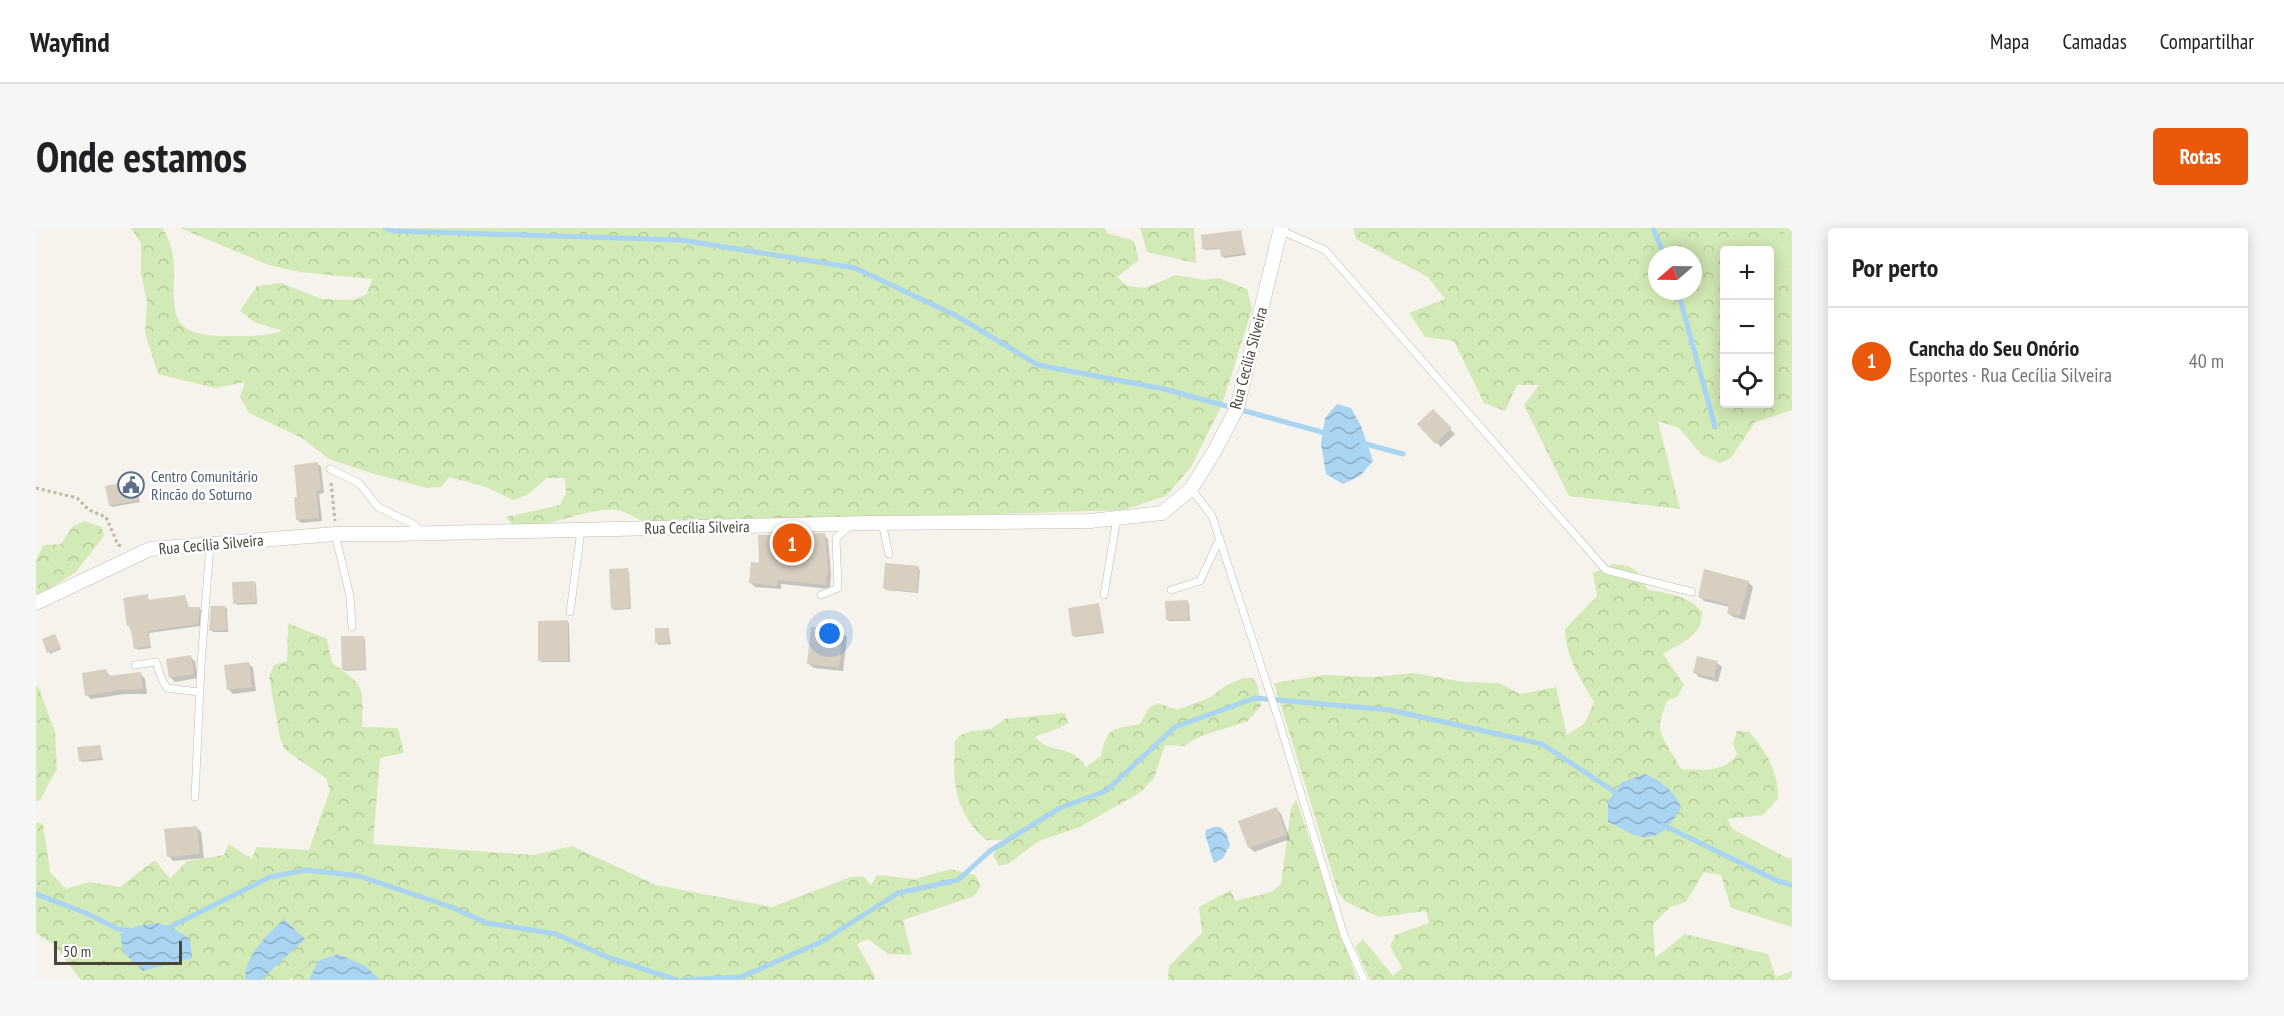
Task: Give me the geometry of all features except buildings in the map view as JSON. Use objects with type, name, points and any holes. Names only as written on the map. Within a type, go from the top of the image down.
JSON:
[{"type":"street","name":"Rua Cecília Silveira","points":[[36,603],[150,549],[335,534],[426,534],[853,523],[1090,521],[1162,513],[1191,489],[1237,408],[1280,229]]},
{"type":"lane","points":[[1280,229],[1325,250],[1606,570],[1692,592]]},
{"type":"lane","points":[[330,469],[359,483],[378,507],[413,524],[426,534]]},
{"type":"lane","points":[[1191,489],[1212,516],[1220,538],[1344,935],[1364,980]]},
{"type":"lane","points":[[1104,596],[1117,518]]},
{"type":"lane","points":[[821,595],[838,588],[836,538],[853,523]]},
{"type":"lane","points":[[882,523],[889,554]]},
{"type":"lane","points":[[570,612],[581,530]]},
{"type":"lane","points":[[335,534],[350,596],[352,627]]},
{"type":"lane","points":[[1171,590],[1200,580],[1220,538]]},
{"type":"lane","points":[[195,797],[199,692],[210,544]]},
{"type":"lane","points":[[135,665],[156,662],[167,688],[199,692]]},
{"type":"path","points":[[330,469],[335,534]]},
{"type":"path","points":[[36,488],[77,498],[89,510],[106,517],[118,545],[150,549]]},
{"type":"green space","points":[[131,228],[162,228],[171,246],[174,264],[176,314],[184,326],[199,333],[224,336],[261,335],[283,331],[254,322],[240,311],[257,286],[281,283],[322,299],[353,300],[367,294],[372,279],[299,272],[269,265],[180,228],[1105,228],[1107,233],[1134,241],[1139,260],[1117,277],[1128,286],[1145,288],[1176,275],[1204,280],[1219,278],[1247,289],[1252,309],[1222,405],[1191,467],[1166,496],[1123,510],[650,525],[625,512],[610,510],[541,525],[515,528],[506,517],[560,505],[566,493],[565,478],[547,478],[527,495],[513,500],[486,487],[449,477],[441,487],[427,488],[329,459],[302,438],[249,413],[240,397],[245,382],[215,388],[158,374],[145,333],[147,302],[141,274],[141,243]]},
{"type":"green space","points":[[1140,228],[1194,228],[1196,263],[1147,252]]},
{"type":"green space","points":[[1353,228],[1792,228],[1792,230],[1750,246],[1720,246],[1720,408],[1774,408],[1774,265],[1792,269],[1792,410],[1755,422],[1731,458],[1720,463],[1702,455],[1679,428],[1658,421],[1680,509],[1569,496],[1524,405],[1539,385],[1517,385],[1505,411],[1484,403],[1454,341],[1425,337],[1409,313],[1445,299],[1428,277],[1356,239]]},
{"type":"green space","points":[[1792,230],[1792,269],[1774,265],[1774,246],[1750,246]]},
{"type":"green space","points":[[85,521],[102,527],[104,536],[76,572],[36,597],[36,559],[44,545],[61,544],[73,526]]},
{"type":"green space","points":[[1613,564],[1635,570],[1648,590],[1685,599],[1702,612],[1699,627],[1695,633],[1663,654],[1684,685],[1678,696],[1667,701],[1662,713],[1660,730],[1681,769],[1704,770],[1719,768],[1731,761],[1737,755],[1733,743],[1737,731],[1749,732],[1761,746],[1774,771],[1778,799],[1763,815],[1727,819],[1733,829],[1787,858],[1792,858],[1792,927],[1731,908],[1721,875],[1704,872],[1686,902],[1670,907],[1653,924],[1655,958],[1685,934],[1768,954],[1776,977],[1792,971],[1792,980],[1370,980],[1355,947],[1363,939],[1393,976],[1402,968],[1390,946],[1395,935],[1429,923],[1426,911],[1379,917],[1346,902],[1338,892],[1274,683],[1323,675],[1373,677],[1413,673],[1464,682],[1499,683],[1520,694],[1556,687],[1567,735],[1585,723],[1594,702],[1571,658],[1565,629],[1597,596],[1593,573]]},
{"type":"green space","points":[[288,623],[327,639],[332,663],[351,677],[360,689],[363,703],[362,727],[398,728],[404,753],[380,758],[373,844],[534,855],[572,846],[656,885],[772,907],[851,877],[863,876],[871,885],[877,875],[915,879],[951,869],[975,875],[981,886],[974,896],[903,920],[912,955],[888,954],[868,939],[857,944],[875,977],[874,980],[293,980],[291,977],[290,980],[81,980],[54,945],[36,933],[36,822],[43,824],[50,872],[66,889],[89,882],[120,887],[155,860],[170,879],[187,861],[224,855],[229,844],[252,859],[256,847],[309,850],[330,790],[326,778],[285,750],[280,738],[269,676],[274,665],[287,661]]},
{"type":"green space","points":[[1243,678],[1253,678],[1258,687],[1261,706],[1248,721],[1201,736],[1184,746],[1165,745],[1154,778],[1141,792],[1080,827],[1039,841],[1008,864],[999,866],[993,855],[1003,840],[986,840],[975,829],[961,806],[957,795],[954,770],[955,741],[960,735],[991,729],[1005,719],[1065,713],[1068,723],[1035,737],[1047,746],[1074,755],[1086,767],[1101,756],[1106,739],[1112,731],[1140,724],[1149,708],[1158,703],[1177,710],[1211,697],[1225,686]]},
{"type":"green space","points":[[38,686],[55,732],[57,769],[40,800],[36,801],[36,687]]},
{"type":"green space","points":[[1296,799],[1357,980],[1264,980],[1250,977],[1241,966],[1229,980],[1168,980],[1169,966],[1202,933],[1199,907],[1231,890],[1235,901],[1272,892],[1281,884],[1291,808]]},
{"type":"green space","points":[[1241,966],[1250,977],[1264,980],[1229,980]]},
{"type":"water","points":[[1337,404],[1351,408],[1361,426],[1373,461],[1360,476],[1343,484],[1326,474],[1321,444],[1325,418]]},
{"type":"water","points":[[1645,774],[1667,787],[1681,807],[1669,826],[1651,837],[1632,834],[1608,822],[1608,801],[1622,782]]},
{"type":"water","points":[[1220,827],[1226,833],[1230,845],[1223,858],[1214,863],[1205,834],[1206,830]]},
{"type":"water","points":[[284,919],[305,939],[261,980],[245,980],[253,954]]},
{"type":"water","points":[[158,923],[173,928],[190,939],[192,958],[143,971],[124,953],[120,934],[138,926]]},
{"type":"water","points":[[338,954],[367,967],[380,980],[309,980],[318,961]]},
{"type":"waterway","points":[[385,228],[394,231],[681,240],[855,268],[955,315],[1038,365],[1164,389],[1329,434]]},
{"type":"waterway","points":[[1653,228],[1660,246]]},
{"type":"waterway","points":[[1680,300],[1715,427]]},
{"type":"waterway","points":[[1362,443],[1403,454]]},
{"type":"waterway","points":[[683,980],[741,977],[821,942],[898,893],[958,880],[990,851],[1060,808],[1106,791],[1175,727],[1255,698],[1390,710],[1542,744],[1621,796]]},
{"type":"waterway","points":[[1663,825],[1778,881],[1792,885]]},
{"type":"waterway","points":[[166,929],[270,877],[306,870],[359,876],[451,907],[487,923],[556,934],[607,957],[677,980]]},
{"type":"waterway","points":[[36,894],[86,913],[118,929],[134,931]]},
{"type":"place","name":"Centro Comunitário Rincão do Soturno","points":[[131,485]]},
{"type":"place","name":"Cancha do Seu Onório","points":[[792,543]]}]
